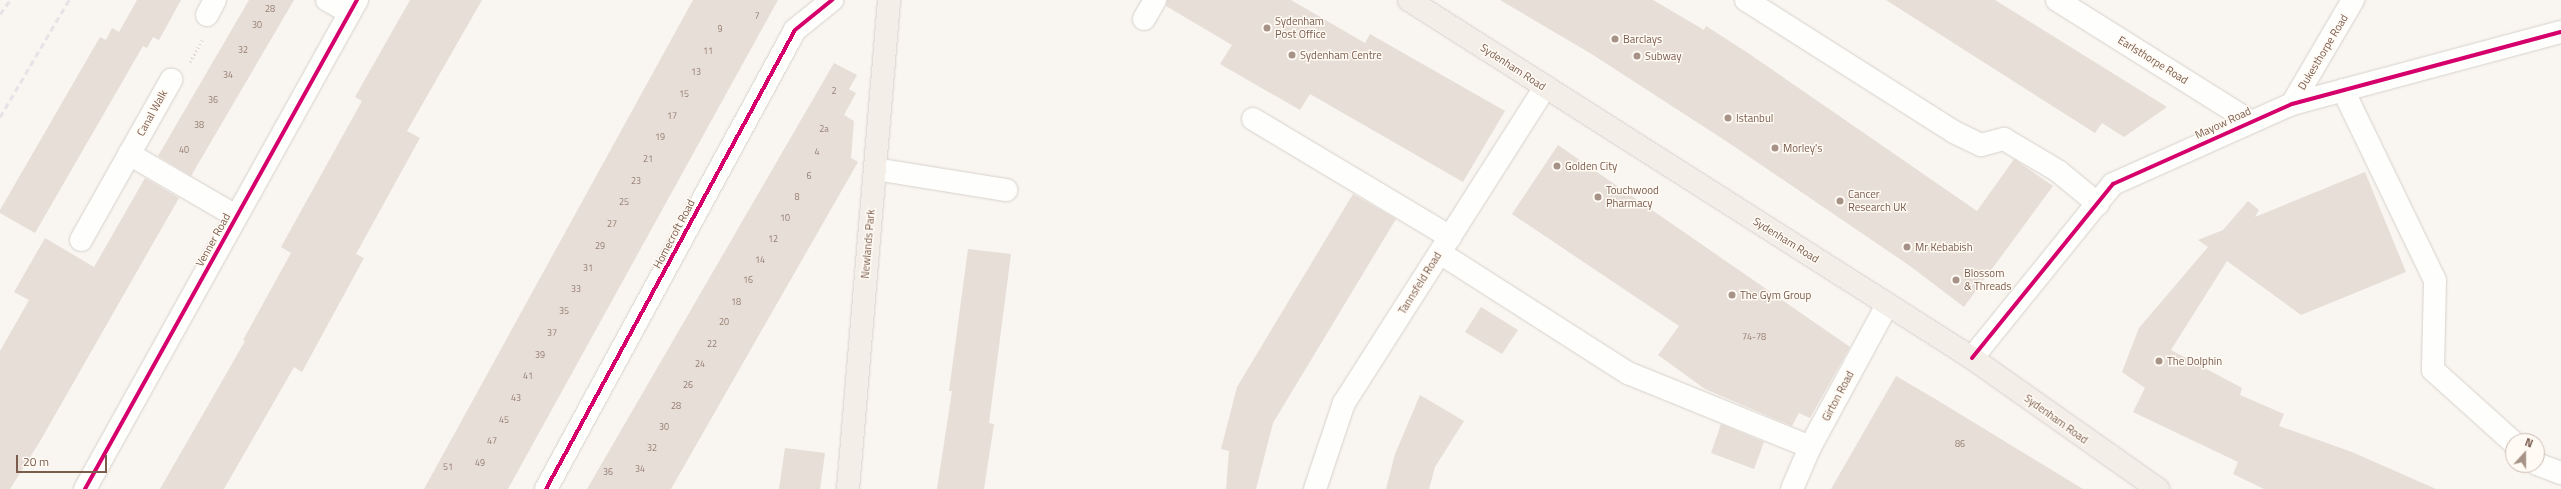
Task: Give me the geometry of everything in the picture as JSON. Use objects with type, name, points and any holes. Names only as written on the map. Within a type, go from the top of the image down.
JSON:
[{"type":"main road","name":"Newlands Park","points":[[848,489],[889,0]]},
{"type":"main road","name":"Sydenham Road","points":[[1409,0],[1972,358],[2148,487]]},
{"type":"street","points":[[327,0],[353,6]]},
{"type":"street","name":"Homecroft Road","points":[[546,489],[795,30],[832,0]]},
{"type":"street","points":[[1144,19],[1154,0]]},
{"type":"street","points":[[1746,0],[1954,132],[1981,146],[2004,139],[2058,171],[2098,204]]},
{"type":"street","name":"Earlsthorpe Road","points":[[2057,0],[2250,121]]},
{"type":"street","name":"Dukesthorpe Road","points":[[2292,104],[2353,0]]},
{"type":"street","name":"Venner Road","points":[[85,489],[353,6]]},
{"type":"street","name":"Mayow Road","points":[[1972,358],[2113,184],[2250,121],[2292,104],[2561,32]]},
{"type":"street","name":"Canal Walk","points":[[81,240],[171,80]]},
{"type":"street","name":"Tannsfeld Road","points":[[1315,489],[1344,403],[1545,87]]},
{"type":"street","points":[[2343,90],[2435,280],[2433,370],[2505,435]]},
{"type":"street","points":[[1253,119],[1445,245],[1628,373],[1810,447]]},
{"type":"street","points":[[129,154],[236,216]]},
{"type":"street","points":[[875,169],[1006,190]]},
{"type":"street","name":"Girton Road","points":[[1792,489],[1810,447],[1887,305]]},
{"type":"street","points":[[2545,467],[2561,473]]},
{"type":"building","points":[[137,0],[181,0],[159,40],[153,37],[147,48],[143,46],[35,233],[0,213],[0,210],[100,37],[106,40],[112,28],[119,32]]},
{"type":"building","points":[[249,0],[294,0],[191,176],[158,156]]},
{"type":"building","points":[[410,0],[482,0],[407,131],[420,138],[356,254],[364,258],[302,372],[294,367],[224,489],[160,489],[245,341],[243,340],[291,253],[281,247],[362,101],[355,97]]},
{"type":"building","points":[[693,0],[778,0],[508,489],[424,489]]},
{"type":"building","points":[[1167,0],[1291,0],[1365,43],[1370,34],[1505,111],[1463,182],[1310,94],[1300,110],[1220,64],[1232,45],[1166,6]]},
{"type":"building","points":[[1500,0],[1653,0],[1704,30],[1706,26],[1748,53],[1977,211],[2014,159],[2053,186],[1964,307],[1910,266],[1729,143],[1590,53]]},
{"type":"building","points":[[1886,0],[1995,0],[2167,107],[2124,137],[2102,123],[2095,133]]},
{"type":"building","points":[[834,63],[857,75],[849,89],[856,93],[844,115],[854,121],[851,158],[858,162],[671,489],[587,489]]},
{"type":"building","points":[[1558,145],[1850,347],[1810,418],[1799,413],[1792,426],[1705,389],[1658,355],[1679,326],[1512,214]]},
{"type":"building","points":[[2365,172],[2406,272],[2301,315],[2227,261],[2171,350],[2242,388],[2240,395],[2284,414],[2279,426],[2352,452],[2436,489],[2264,489],[2233,474],[2238,462],[2133,412],[2145,388],[2122,372],[2139,328],[2208,247],[2198,240],[2223,230],[2248,201],[2259,210],[2255,217]]},
{"type":"building","points":[[145,178],[179,198],[39,443],[10,489],[0,489],[0,351],[29,300],[14,292],[45,238],[94,267]]},
{"type":"building","points":[[1353,194],[1396,219],[1273,423],[1256,489],[1226,489],[1229,451],[1221,449],[1237,387]]},
{"type":"building","points":[[968,249],[1011,254],[989,423],[994,424],[984,489],[937,489],[952,391],[949,391]]},
{"type":"building","points":[[1481,307],[1518,330],[1502,354],[1465,332]]},
{"type":"building","points":[[1896,376],[1937,400],[2083,489],[1831,489]]},
{"type":"building","points":[[1420,395],[1464,421],[1435,467],[1429,489],[1386,489],[1395,454]]},
{"type":"building","points":[[1721,424],[1764,442],[1754,469],[1711,453]]},
{"type":"building","points":[[785,448],[825,453],[820,489],[779,489]]},
{"type":"railway","points":[[0,14],[10,0]]},
{"type":"railway","points":[[0,117],[69,0]]},
{"type":"cycle path","points":[[85,489],[357,0]]},
{"type":"cycle path","points":[[546,489],[795,30],[832,0]]},
{"type":"cycle path","points":[[1972,358],[2113,184],[2292,104],[2561,32]]},
{"type":"place","name":"Sydenham Post Office","points":[[1267,28]]},
{"type":"place","name":"Barclays","points":[[1615,39]]},
{"type":"place","name":"Sydenham Centre","points":[[1292,55]]},
{"type":"place","name":"Subway","points":[[1637,56]]},
{"type":"place","name":"Istanbul","points":[[1728,118]]},
{"type":"place","name":"Morley's","points":[[1775,148]]},
{"type":"place","name":"Golden City","points":[[1557,166]]},
{"type":"place","name":"Touchwood Pharmacy","points":[[1598,197]]},
{"type":"place","name":"Cancer Research UK","points":[[1840,201]]},
{"type":"place","name":"Mr Kebabish","points":[[1907,247]]},
{"type":"place","name":"Blossom & Threads","points":[[1956,280]]},
{"type":"place","name":"The Gym Group","points":[[1732,295]]},
{"type":"place","name":"The Dolphin","points":[[2159,361]]}]
